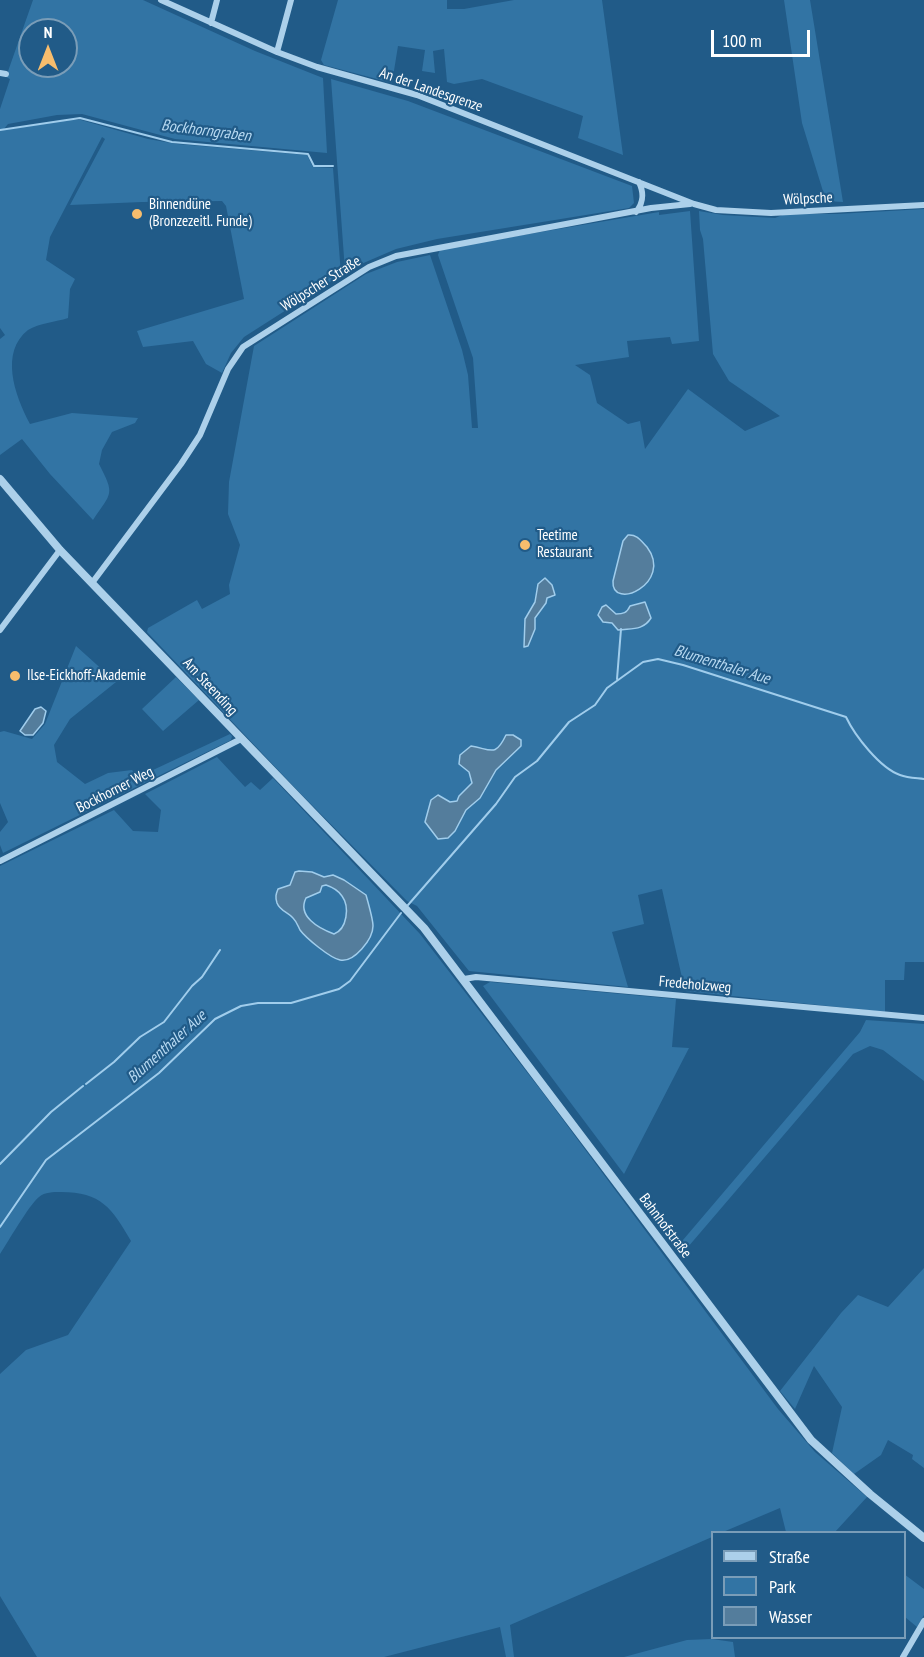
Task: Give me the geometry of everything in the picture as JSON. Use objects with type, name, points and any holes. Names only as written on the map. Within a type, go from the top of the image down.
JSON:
[{"type":"street","name":"An der Landesgrenze","points":[[161,0],[277,52],[317,67],[417,95],[694,204]]},
{"type":"street","points":[[211,23],[217,0]]},
{"type":"street","points":[[277,52],[291,0]]},
{"type":"street","points":[[636,212],[643,201],[639,182]]},
{"type":"street","name":"Wölpsche","points":[[694,204],[716,210],[771,213],[924,205]]},
{"type":"street","name":"Wölpscher Straße","points":[[92,583],[200,435],[228,369],[243,347],[369,267],[396,256],[662,207],[694,204]]},
{"type":"street","name":"Am Steending","points":[[0,479],[60,550],[407,910]]},
{"type":"street","points":[[0,630],[60,550]]},
{"type":"street","name":"Bockhorner Weg","points":[[0,861],[241,739]]},
{"type":"street","name":"Bahnhofstraße","points":[[407,910],[464,979],[805,1433],[832,1460],[924,1538]]},
{"type":"street","name":"Fredeholzweg","points":[[464,979],[476,977],[924,1018]]},
{"type":"street","points":[[904,1657],[924,1621]]},
{"type":"green space","points":[[33,0],[143,0],[255,51],[323,78],[327,153],[175,139],[82,114],[57,115],[8,124],[3,130],[81,120],[148,139],[177,144],[307,155],[313,167],[333,168],[341,275],[244,337],[231,353],[222,373],[206,364],[193,341],[143,347],[137,331],[244,299],[226,206],[222,201],[70,205],[105,139],[102,137],[50,237],[46,260],[75,279],[70,289],[68,318],[28,330],[19,339],[12,362],[15,387],[30,424],[72,413],[138,418],[135,423],[112,432],[102,450],[99,464],[109,493],[93,520],[50,474],[22,439],[0,455],[0,339],[5,335],[0,328],[0,109],[10,79],[6,77],[18,43],[18,78],[78,78],[78,18],[27,18]]},
{"type":"green space","points":[[338,0],[447,0],[447,9],[464,9],[514,0],[602,0],[623,155],[578,138],[583,116],[482,79],[454,84],[447,82],[444,49],[433,51],[435,73],[422,71],[425,50],[398,46],[392,83],[324,65],[321,60]]},
{"type":"green space","points":[[784,0],[810,0],[843,202],[826,201],[802,123]]},
{"type":"green space","points":[[331,79],[408,101],[632,186],[634,203],[629,208],[437,239],[396,249],[345,271]]},
{"type":"green space","points":[[924,209],[924,962],[905,962],[904,980],[885,980],[885,1012],[685,991],[662,889],[638,895],[644,924],[612,932],[628,987],[469,971],[417,906],[407,901],[299,792],[147,632],[148,628],[197,600],[202,609],[230,594],[229,585],[240,545],[228,514],[229,482],[254,346],[366,274],[397,262],[430,255],[462,350],[468,375],[472,428],[478,428],[473,358],[438,255],[440,249],[659,212],[659,215],[690,211],[699,341],[672,344],[670,337],[627,341],[629,357],[575,365],[590,375],[597,403],[628,424],[640,421],[645,449],[688,389],[745,431],[780,416],[729,381],[713,354],[699,211],[775,218],[785,214],[837,214]]},
{"type":"green space","points":[[76,646],[116,682],[70,719],[54,745],[57,762],[85,784],[108,773],[132,770],[138,777],[230,734],[231,740],[3,853],[0,845],[0,832],[8,822],[0,803],[0,732],[4,731],[32,739],[45,724]]},
{"type":"green space","points":[[176,677],[199,700],[163,731],[142,709]]},
{"type":"green space","points":[[217,757],[245,787],[251,782],[260,790],[273,778],[420,934],[543,1093],[778,1409],[815,1452],[867,1497],[836,1531],[786,1531],[780,1508],[725,1531],[711,1531],[711,1537],[510,1625],[514,1657],[506,1657],[500,1627],[384,1657],[37,1657],[0,1596],[0,1374],[26,1350],[68,1335],[131,1241],[118,1219],[96,1199],[75,1193],[52,1192],[41,1195],[35,1201],[0,1254],[0,866],[114,810],[133,831],[158,832],[161,810],[145,794]]},
{"type":"green space","points":[[490,982],[676,999],[672,1047],[689,1048],[624,1174],[483,986]]},
{"type":"green space","points":[[866,1020],[924,1024],[924,1081],[883,1050],[870,1046],[853,1054],[682,1254],[677,1247],[860,1032]]},
{"type":"green space","points":[[924,1268],[924,1468],[912,1459],[913,1455],[888,1440],[881,1455],[854,1474],[832,1453],[842,1407],[814,1366],[795,1409],[780,1391],[841,1313],[858,1295],[888,1307]]},
{"type":"green space","points":[[906,1576],[924,1589],[924,1615],[917,1627],[906,1618]]},
{"type":"green space","points":[[712,1639],[733,1642],[735,1657],[624,1657],[687,1640]]},
{"type":"water","points":[[628,535],[641,540],[647,547],[653,560],[653,572],[648,582],[639,589],[621,594],[615,590],[613,581],[623,541]]},
{"type":"water","points":[[545,578],[552,585],[555,595],[547,598],[535,618],[535,629],[528,646],[524,647],[525,619],[535,602],[538,584]]},
{"type":"water","points":[[645,602],[651,618],[644,625],[636,628],[618,630],[612,623],[603,622],[598,615],[602,607],[606,605],[618,614],[626,612],[630,606]]},
{"type":"water","points":[[41,707],[46,711],[43,723],[33,735],[25,735],[20,731],[35,709]]},
{"type":"water","points":[[506,735],[513,735],[521,740],[521,746],[496,770],[480,798],[466,810],[455,831],[448,838],[438,839],[425,822],[431,800],[438,795],[450,802],[457,801],[472,783],[469,772],[459,764],[460,755],[471,746],[488,750],[495,749],[499,747]]},
{"type":"water","points":[[295,872],[312,872],[324,877],[333,875],[366,895],[373,926],[370,937],[357,954],[345,960],[330,956],[307,938],[291,916],[278,906],[276,897],[278,889],[290,885]],"holes":[[[326,885],[340,894],[346,906],[344,923],[334,934],[316,925],[304,910],[306,898],[320,892],[322,886]]]},
{"type":"waterway","name":"Bockhorngraben","points":[[0,130],[80,118],[172,142],[308,154],[314,166],[333,166]]},
{"type":"waterway","name":"Bockhorngraben","points":[[617,679],[621,629]]},
{"type":"waterway","name":"Blumenthaler Aue","points":[[408,905],[496,804],[515,777],[537,761],[569,722],[595,705],[607,688],[643,662],[658,659],[683,665],[846,717],[855,733],[884,766],[900,775],[924,779]]},
{"type":"waterway","name":"Blumenthaler Aue","points":[[0,1227],[46,1160],[159,1073],[215,1019],[241,1006],[258,1003],[291,1003],[339,989],[350,981],[401,913]]},
{"type":"waterway","points":[[86,1084],[140,1037],[164,1022],[192,986],[202,977],[220,950]]},
{"type":"waterway","points":[[0,1164],[51,1112],[83,1086]]},
{"type":"place","name":"Binnendüne (Bronzezeitl. Funde)","points":[[137,214]]},
{"type":"place","name":"Teetime Restaurant","points":[[525,545]]},
{"type":"place","name":"Ilse-Eickhoff-Akademie","points":[[15,676]]}]
